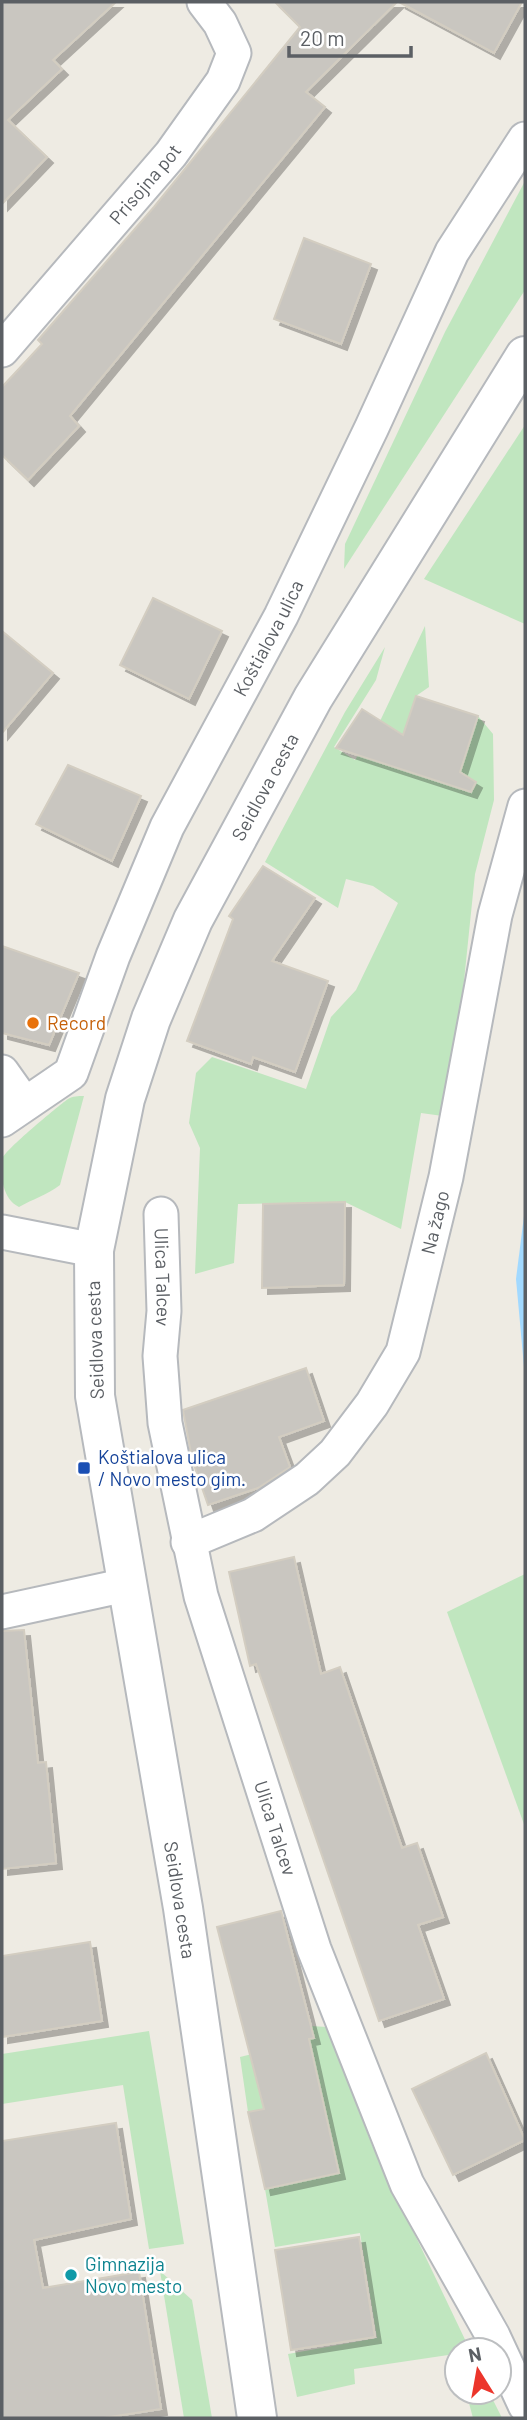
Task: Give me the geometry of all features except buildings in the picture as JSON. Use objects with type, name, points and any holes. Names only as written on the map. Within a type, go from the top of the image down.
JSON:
[{"type":"street","name":"Prisojna pot","points":[[2,350],[171,154],[223,81],[234,53],[220,23],[204,2]]},
{"type":"street","name":"Koštialova ulica","points":[[13,1112],[72,1073],[113,956],[167,827],[281,616],[452,252],[525,139]]},
{"type":"street","name":"Seidlova cesta","points":[[257,2418],[183,1908],[95,1396],[94,1250],[125,1099],[151,1019],[193,920],[313,698],[525,356]]},
{"type":"street","name":"Na žago","points":[[188,1542],[253,1515],[307,1479],[335,1453],[372,1404],[403,1352],[446,1177],[495,915],[525,806]]},
{"type":"street","points":[[2,1072],[13,1112]]},
{"type":"street","name":"Ulica Talcev","points":[[161,1214],[164,1311],[160,1356],[165,1423],[201,1597],[314,1949],[407,2184],[493,2336],[525,2405]]},
{"type":"street","points":[[2,1232],[94,1250]]},
{"type":"street","points":[[2,1612],[126,1585]]},
{"type":"green space","points":[[525,181],[525,290],[344,569],[345,544],[445,332]]},
{"type":"green space","points":[[525,425],[525,624],[424,579]]},
{"type":"green space","points":[[425,626],[429,687],[416,696],[393,767],[455,787],[478,716],[493,734],[494,800],[475,874],[450,1117],[421,1113],[401,1229],[345,1202],[238,1204],[234,1263],[195,1274],[200,1148],[189,1123],[196,1073],[212,1057],[306,1089],[331,1017],[356,990],[398,903],[373,886],[346,879],[338,908],[265,862],[345,712],[385,647],[376,680],[334,747],[355,760],[381,719]]},
{"type":"green space","points":[[84,1096],[60,1185],[19,1207],[6,1193],[2,1159],[21,1138],[68,1099]]},
{"type":"green space","points":[[525,1574],[525,1827],[447,1612]]},
{"type":"green space","points":[[311,2026],[327,2027],[372,2145],[463,2336],[443,2336],[443,2356],[354,2369],[355,2384],[297,2397],[288,2354],[377,2338],[360,2233],[275,2247],[265,2189],[338,2173],[322,2096],[248,2112],[240,2057],[314,2038]]},
{"type":"green space","points":[[149,2031],[184,2244],[149,2249],[123,2085],[2,2104],[2,2054]]},
{"type":"green space","points":[[160,2271],[192,2300],[212,2418],[184,2418]]},
{"type":"green space","points":[[470,2406],[496,2406],[502,2418],[473,2418]]},
{"type":"water","points":[[525,1208],[525,1378],[516,1279]]},
{"type":"place","name":"Record","points":[[33,1023]]},
{"type":"place","name":"Koštialova ulica / Novo mesto gim.","points":[[84,1468]]},
{"type":"place","name":"Gimnazija Novo mesto","points":[[71,2275]]}]
